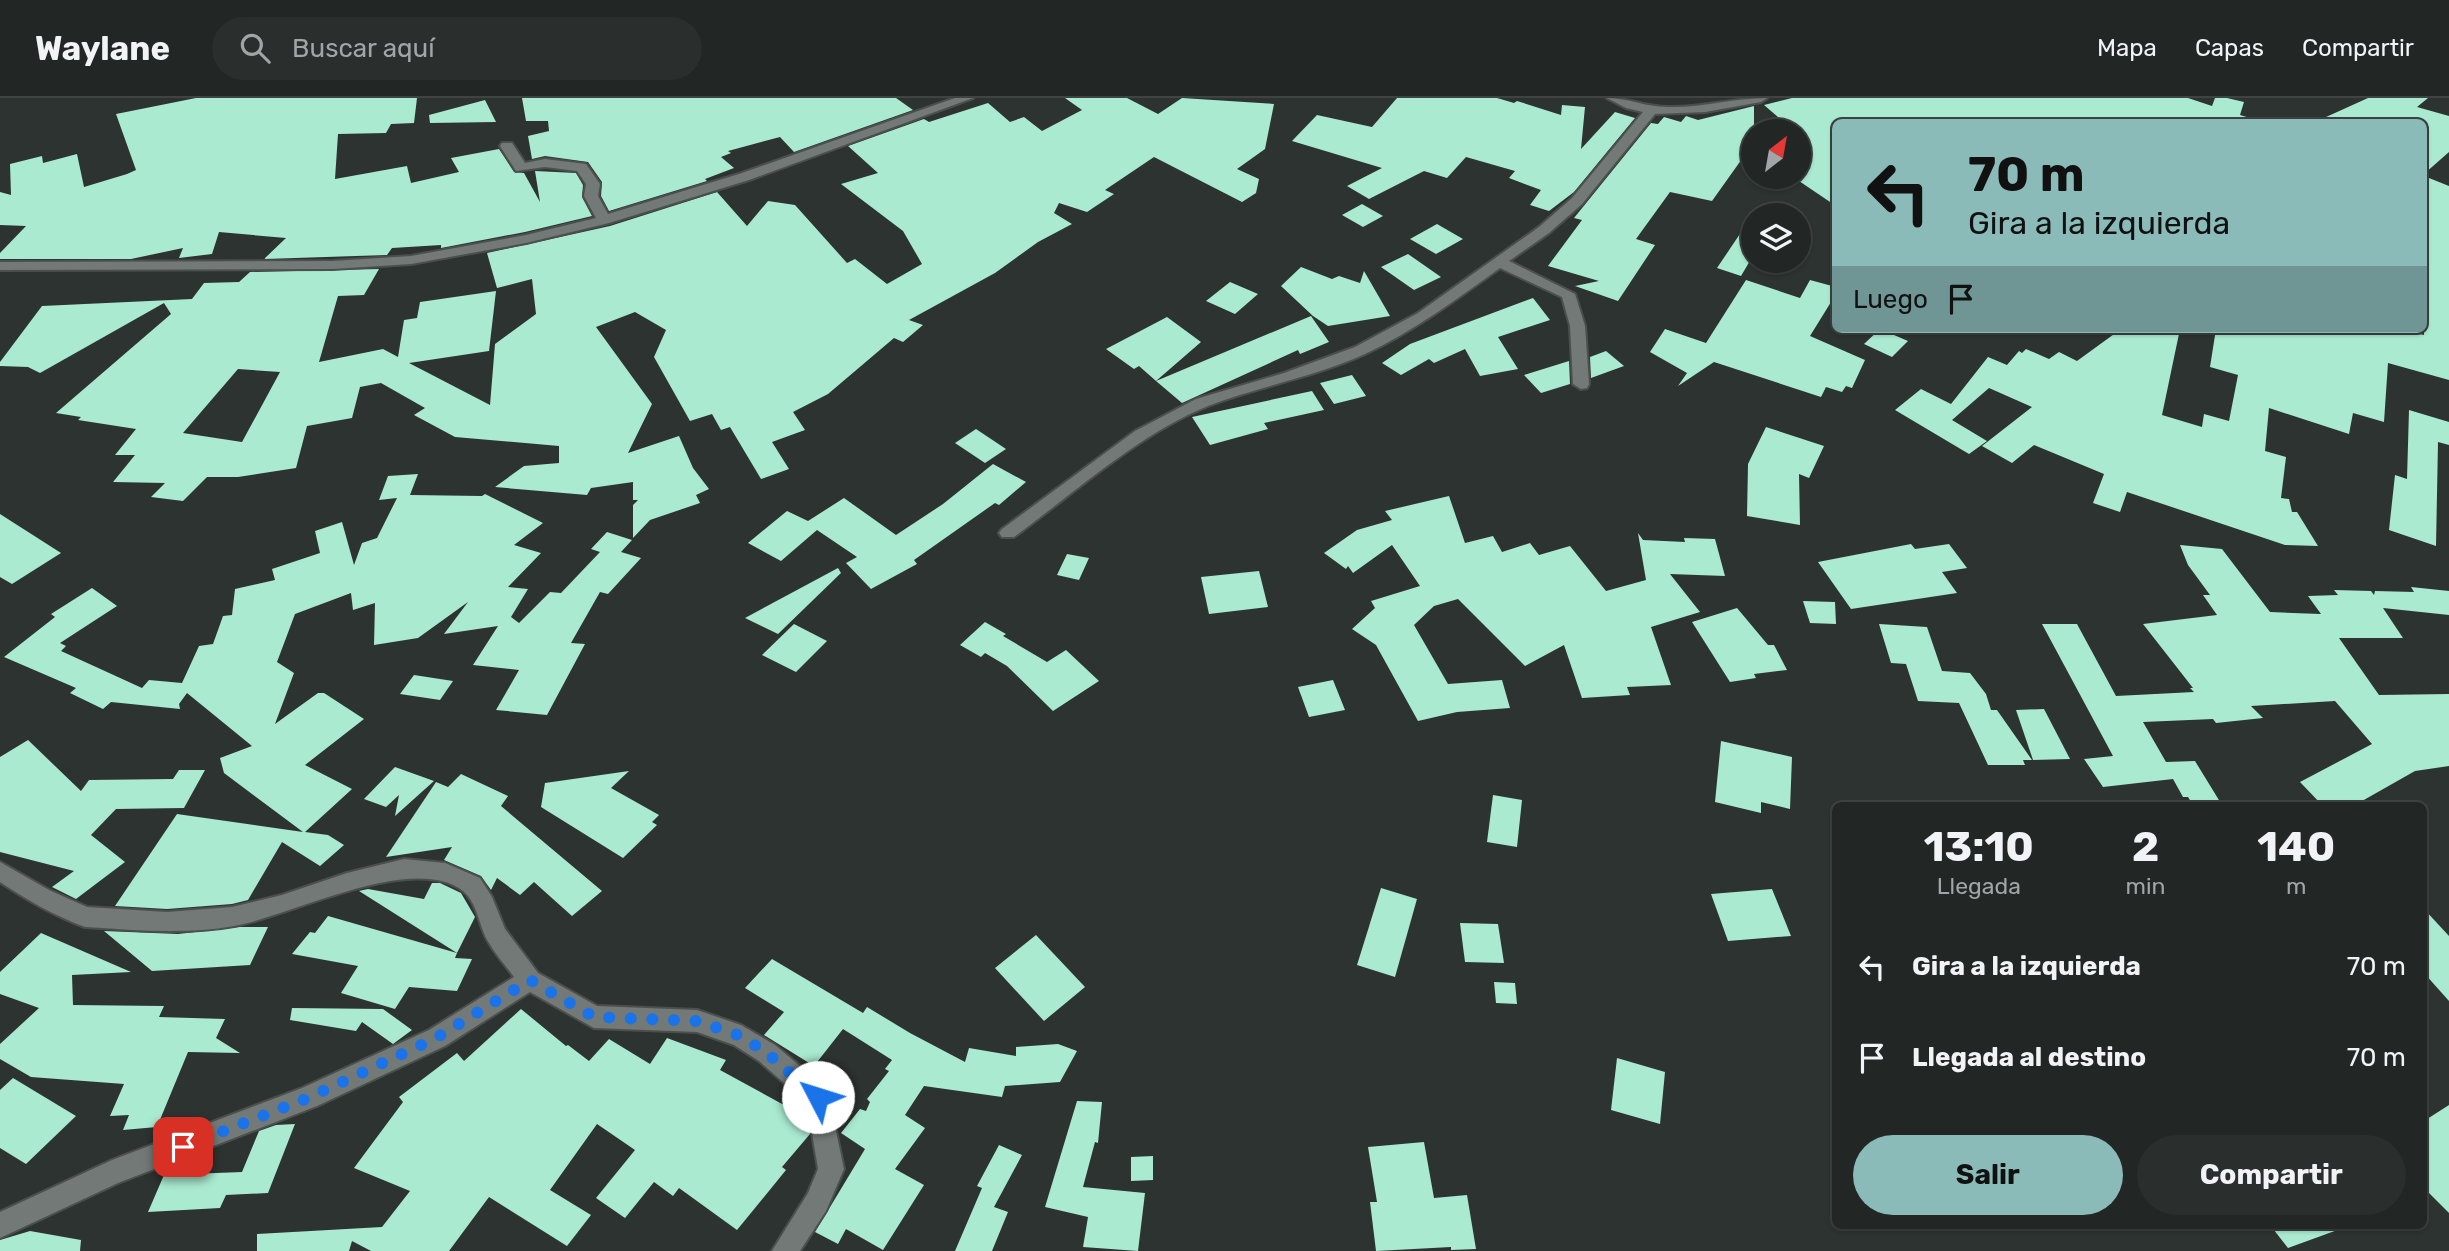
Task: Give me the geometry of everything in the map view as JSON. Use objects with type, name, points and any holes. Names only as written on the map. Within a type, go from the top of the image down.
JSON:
[{"type":"street","points":[[0,266],[333,265],[411,260],[526,239],[604,220],[744,177],[967,98]]},
{"type":"street","points":[[1613,98],[1650,111],[1676,111],[1761,98]]},
{"type":"street","points":[[1007,533],[1141,435],[1202,403],[1290,377],[1360,350],[1423,316],[1544,230],[1577,201],[1650,111]]},
{"type":"street","points":[[507,146],[521,168],[545,163],[581,167],[593,184],[591,196],[604,220]]},
{"type":"street","points":[[1499,262],[1568,294],[1573,303],[1578,329],[1581,384]]},
{"type":"street","points":[[0,871],[41,897],[85,917],[167,922],[232,917],[282,905],[347,882],[404,868],[445,872],[472,885],[484,904],[496,935],[530,980],[594,1017],[697,1021],[741,1036],[767,1053],[818,1097],[831,1169],[817,1202],[785,1251]]},
{"type":"street","points":[[0,1226],[112,1173],[320,1092],[436,1038],[530,980]]},
{"type":"building","points":[[196,98],[417,98],[414,123],[391,124],[386,133],[338,134],[335,179],[407,166],[411,183],[459,172],[451,158],[499,149],[514,172],[524,173],[540,202],[535,171],[576,173],[583,185],[582,197],[592,216],[441,248],[441,245],[392,248],[387,255],[264,259],[286,238],[219,232],[212,254],[179,258],[183,248],[131,259],[0,259],[0,253],[26,226],[0,225],[0,192],[11,195],[10,164],[42,156],[43,163],[77,154],[84,187],[127,174],[136,170],[116,114]]},
{"type":"building","points":[[522,98],[896,98],[913,110],[794,152],[780,137],[728,151],[731,153],[721,157],[734,168],[705,179],[707,181],[609,211],[601,196],[602,182],[588,162],[545,156],[532,159],[528,136],[549,131],[548,121],[526,121]]},
{"type":"building","points":[[1065,98],[1127,98],[1158,114],[1182,98],[1274,104],[1265,149],[1237,169],[1259,179],[1256,193],[1242,202],[1154,157],[1105,190],[1114,194],[1087,212],[1059,203],[1054,213],[1072,224],[1038,242],[995,273],[909,320],[923,325],[903,342],[894,338],[828,394],[793,412],[805,430],[772,442],[789,469],[761,479],[730,427],[721,430],[712,414],[690,421],[654,357],[666,330],[635,312],[596,327],[652,404],[628,453],[679,436],[693,468],[709,489],[696,495],[700,503],[650,520],[633,538],[633,505],[638,500],[633,500],[633,482],[591,488],[587,495],[495,487],[524,466],[559,463],[559,446],[455,437],[414,415],[425,408],[381,383],[360,387],[352,418],[307,426],[296,468],[238,477],[207,477],[183,501],[151,497],[165,483],[113,482],[135,455],[115,455],[136,429],[78,420],[81,417],[56,413],[171,314],[164,303],[40,373],[28,367],[0,366],[0,362],[42,306],[192,299],[204,283],[239,282],[250,272],[379,269],[364,295],[338,296],[319,362],[383,349],[398,357],[404,320],[417,318],[420,302],[496,291],[489,351],[409,363],[490,405],[495,344],[536,314],[532,279],[497,288],[487,253],[610,226],[717,192],[747,226],[768,201],[795,205],[847,263],[855,259],[887,284],[922,264],[903,231],[841,184],[878,173],[848,146],[924,119],[929,122],[988,103],[1010,122],[1024,117],[1042,131],[1082,110]],"holes":[[[238,369],[280,372],[242,442],[183,433]]]},
{"type":"building","points":[[1397,98],[1497,98],[1514,103],[1517,101],[1561,115],[1562,105],[1585,107],[1581,149],[1615,112],[1635,118],[1574,192],[1549,211],[1530,205],[1541,190],[1509,178],[1515,171],[1466,157],[1447,178],[1424,171],[1369,199],[1347,186],[1382,168],[1292,141],[1317,115],[1372,127]]},
{"type":"building","points":[[1792,98],[2188,98],[2212,106],[2215,98],[2227,98],[2244,102],[2240,115],[2250,118],[1832,119],[1832,203],[1811,189],[1811,119],[1780,119],[1764,105]]},
{"type":"building","points":[[2368,98],[2428,98],[2417,107],[2449,116],[2449,152],[2427,171],[2427,119],[2322,119]]},
{"type":"building","points":[[485,100],[496,122],[430,123],[429,115]]},
{"type":"building","points":[[1754,106],[1754,119],[1741,119],[1741,160],[1712,201],[1670,192],[1636,239],[1655,245],[1618,301],[1575,286],[1599,281],[1548,266],[1582,220],[1574,218],[1651,123],[1658,124],[1664,117],[1681,122],[1686,116],[1698,120]]},
{"type":"building","points":[[2427,177],[2449,186],[2449,380],[2388,363],[2384,422],[2353,413],[2349,434],[2269,408],[2265,451],[2286,457],[2281,498],[2289,499],[2292,512],[2297,512],[2318,546],[2285,545],[2127,492],[2120,512],[2093,503],[2104,474],[2034,445],[2012,463],[1982,446],[2032,407],[1989,388],[1952,420],[1987,441],[1969,454],[1895,410],[1921,389],[1951,404],[1988,357],[2007,365],[2019,351],[2022,353],[2026,349],[2049,359],[2059,352],[2077,361],[2116,333],[2179,333],[2162,415],[2202,427],[2204,414],[2229,421],[2238,375],[2210,367],[2215,333],[2427,333]]},
{"type":"building","points":[[1362,204],[1383,216],[1363,227],[1342,215]]},
{"type":"building","points":[[1437,224],[1463,239],[1436,254],[1410,239]]},
{"type":"building","points":[[1741,232],[1741,276],[1717,268]]},
{"type":"building","points":[[1408,254],[1441,277],[1414,290],[1381,267]]},
{"type":"building","points":[[1301,267],[1332,279],[1339,276],[1360,283],[1364,271],[1390,316],[1328,326],[1313,316],[1281,286]]},
{"type":"building","points":[[1746,280],[1800,298],[1810,280],[1832,286],[1832,300],[1810,336],[1865,360],[1852,388],[1846,386],[1842,392],[1826,387],[1821,397],[1714,362],[1678,386],[1687,373],[1650,352],[1665,329],[1706,343]]},
{"type":"building","points":[[1230,282],[1258,294],[1235,314],[1206,301]]},
{"type":"building","points":[[1533,298],[1550,320],[1498,337],[1518,369],[1480,376],[1465,349],[1434,363],[1429,359],[1401,375],[1382,363],[1410,344]]},
{"type":"building","points":[[1311,316],[1329,342],[1300,354],[1298,350],[1182,403],[1156,381]]},
{"type":"building","points":[[1167,317],[1201,342],[1156,381],[1139,366],[1134,369],[1106,349]]},
{"type":"building","points":[[1876,333],[1889,333],[1908,341],[1892,357],[1864,344]]},
{"type":"building","points":[[1606,351],[1624,366],[1591,378],[1590,357]]},
{"type":"building","points":[[1569,361],[1570,384],[1541,393],[1524,375]]},
{"type":"building","points":[[1352,375],[1366,396],[1334,404],[1320,383]]},
{"type":"building","points":[[1312,391],[1324,410],[1264,423],[1268,429],[1210,445],[1192,417]]},
{"type":"building","points":[[2409,410],[2449,422],[2449,445],[2438,442],[2436,546],[2389,530],[2395,475],[2407,479]]},
{"type":"building","points":[[1766,427],[1824,446],[1809,478],[1799,474],[1800,525],[1747,516],[1748,464]]},
{"type":"building","points":[[976,429],[1006,449],[985,463],[955,443]]},
{"type":"building","points":[[993,464],[1026,482],[999,505],[995,503],[914,560],[917,564],[871,589],[846,563],[857,557],[817,530],[781,561],[748,543],[787,511],[808,521],[844,498],[896,535],[943,504]]},
{"type":"building","points":[[418,474],[410,495],[485,494],[543,523],[514,545],[541,553],[508,587],[528,589],[511,617],[519,623],[550,592],[561,593],[600,552],[591,549],[607,532],[632,540],[621,552],[641,558],[608,594],[600,592],[571,643],[585,644],[547,715],[496,710],[519,670],[473,665],[498,626],[444,634],[468,602],[418,638],[374,645],[375,603],[353,610],[351,593],[295,614],[277,662],[294,673],[275,724],[318,693],[324,693],[364,719],[305,765],[352,789],[305,832],[328,835],[344,845],[320,866],[282,842],[248,900],[232,904],[167,909],[115,906],[177,814],[303,832],[224,773],[220,758],[252,746],[187,693],[179,704],[180,709],[111,702],[103,709],[70,693],[76,688],[4,657],[55,617],[51,614],[92,588],[117,606],[60,643],[66,646],[61,651],[142,688],[149,680],[182,683],[199,646],[213,644],[223,616],[232,615],[235,589],[275,580],[272,569],[320,553],[315,531],[342,522],[354,565],[362,543],[377,538],[397,498],[379,500],[388,476]]},
{"type":"building","points":[[1449,496],[1465,543],[1493,536],[1502,552],[1530,543],[1539,555],[1570,546],[1606,591],[1646,580],[1638,533],[1643,540],[1685,542],[1684,538],[1715,539],[1725,576],[1670,574],[1700,612],[1651,627],[1671,685],[1627,687],[1630,695],[1582,698],[1564,645],[1525,666],[1458,599],[1434,606],[1414,625],[1448,684],[1502,680],[1510,708],[1457,712],[1418,721],[1376,645],[1352,629],[1375,608],[1371,601],[1420,586],[1392,545],[1353,573],[1348,566],[1346,569],[1324,553],[1357,530],[1392,520],[1385,511]]},
{"type":"building","points":[[0,514],[61,553],[12,584],[0,577]]},
{"type":"building","points":[[1911,544],[1915,549],[1949,544],[1967,568],[1942,572],[1957,593],[1851,609],[1818,562]]},
{"type":"building","points":[[2180,545],[2222,549],[2270,612],[2321,614],[2308,596],[2338,595],[2334,590],[2371,591],[2374,595],[2375,591],[2414,592],[2411,587],[2449,591],[2449,615],[2383,608],[2403,638],[2339,638],[2379,695],[2449,694],[2449,766],[2415,771],[2360,802],[2319,802],[2300,782],[2372,744],[2335,701],[2251,706],[2263,718],[2216,723],[2213,719],[2143,722],[2166,762],[2195,761],[2220,802],[2191,802],[2188,797],[2183,797],[2173,779],[2103,787],[2084,759],[2113,756],[2042,624],[2077,624],[2116,696],[2194,692],[2143,624],[2217,615],[2203,595],[2210,595],[2188,565]]},
{"type":"building","points":[[1067,554],[1089,558],[1079,580],[1057,575]]},
{"type":"building","points":[[838,568],[841,573],[778,634],[745,618]]},
{"type":"building","points":[[1259,571],[1268,607],[1209,614],[1201,577]]},
{"type":"building","points":[[1803,601],[1835,602],[1836,624],[1810,623]]},
{"type":"building","points":[[1737,608],[1768,645],[1774,645],[1787,670],[1754,674],[1756,678],[1730,682],[1692,622]]},
{"type":"building","points":[[985,622],[1047,662],[1066,650],[1099,681],[1053,711],[1007,666],[985,653],[981,657],[960,645]]},
{"type":"building","points":[[794,624],[827,641],[796,672],[762,655]]},
{"type":"building","points":[[1879,624],[1927,627],[1942,671],[1970,673],[1986,694],[1991,710],[1997,710],[2032,760],[2023,760],[2025,765],[1988,765],[1959,703],[1918,701],[1906,664],[1891,663]]},
{"type":"building","points":[[414,675],[453,681],[440,700],[400,694]]},
{"type":"building","points":[[1333,680],[1345,710],[1309,717],[1298,687]]},
{"type":"building","points":[[2044,709],[2070,759],[2033,760],[2016,710]]},
{"type":"building","points":[[28,740],[81,791],[89,780],[173,779],[179,770],[205,770],[184,808],[116,809],[91,835],[125,862],[76,899],[52,887],[74,871],[0,852],[0,757]]},
{"type":"building","points":[[1721,741],[1792,757],[1790,809],[1761,802],[1761,813],[1715,802]]},
{"type":"building","points":[[395,767],[434,781],[395,816],[399,795],[386,807],[364,799]]},
{"type":"building","points":[[629,771],[611,788],[659,815],[652,822],[657,825],[623,858],[541,807],[545,783]]},
{"type":"building","points":[[461,774],[508,796],[501,806],[602,891],[572,916],[534,882],[520,895],[497,878],[491,890],[481,876],[444,860],[452,847],[386,857],[436,782],[448,787]]},
{"type":"building","points":[[1493,795],[1522,800],[1517,847],[1487,842]]},
{"type":"building","points":[[432,883],[440,883],[461,893],[475,917],[457,953],[359,891],[368,889],[424,899]]},
{"type":"building","points":[[1381,888],[1417,899],[1395,977],[1357,965]]},
{"type":"building","points":[[1772,889],[1791,936],[1728,941],[1711,894]]},
{"type":"building","points":[[2427,912],[2449,936],[2449,1001],[2427,976]]},
{"type":"building","points":[[328,916],[457,953],[455,958],[472,959],[457,991],[409,987],[395,1009],[341,993],[358,966],[292,954],[310,932],[315,933]]},
{"type":"building","points":[[1460,923],[1498,924],[1504,963],[1465,962]]},
{"type":"building","points":[[240,927],[268,927],[250,965],[152,971],[104,931],[178,934]]},
{"type":"building","points":[[41,933],[131,972],[72,975],[73,1005],[164,1006],[159,1017],[225,1019],[216,1038],[240,1053],[188,1052],[157,1127],[123,1130],[129,1115],[110,1116],[124,1084],[31,1077],[0,1059],[0,1044],[39,1008],[0,994],[0,972]]},
{"type":"building","points":[[1036,935],[1085,987],[1044,1021],[995,968]]},
{"type":"building","points":[[772,959],[863,1013],[867,1007],[965,1062],[969,1048],[1016,1056],[1016,1047],[1058,1044],[1077,1051],[1060,1082],[1005,1086],[1002,1097],[924,1086],[905,1115],[925,1128],[895,1169],[924,1185],[883,1250],[846,1229],[838,1244],[815,1232],[865,1149],[841,1133],[860,1109],[866,1111],[870,1102],[867,1099],[889,1071],[885,1069],[892,1060],[843,1029],[814,1066],[764,1035],[784,1012],[745,988]]},
{"type":"building","points":[[1494,982],[1515,983],[1517,1004],[1496,1003]]},
{"type":"building","points":[[292,1008],[383,1009],[412,1030],[393,1044],[362,1022],[356,1031],[290,1020]]},
{"type":"building","points":[[521,1009],[589,1061],[609,1039],[650,1064],[667,1038],[726,1060],[720,1070],[784,1105],[787,1101],[806,1114],[810,1134],[782,1167],[786,1170],[737,1230],[679,1188],[673,1196],[654,1182],[625,1218],[596,1198],[635,1150],[597,1124],[550,1190],[591,1215],[567,1246],[489,1197],[449,1251],[371,1251],[352,1241],[349,1251],[257,1251],[257,1234],[382,1227],[410,1191],[354,1168],[403,1102],[399,1097],[457,1053],[464,1061]]},
{"type":"building","points":[[1617,1058],[1665,1072],[1660,1124],[1611,1110]]},
{"type":"building","points":[[13,1078],[76,1116],[26,1164],[0,1148],[0,1090]]},
{"type":"building","points":[[1077,1101],[1102,1102],[1098,1143],[1095,1142],[1083,1187],[1145,1193],[1138,1251],[1083,1247],[1088,1217],[1045,1207]]},
{"type":"building","points":[[2449,1105],[2449,1213],[2427,1191],[2427,1119]]},
{"type":"building","points":[[295,1124],[268,1193],[226,1195],[220,1208],[148,1212],[164,1175],[242,1172],[259,1131],[276,1125]]},
{"type":"building","points":[[1424,1142],[1434,1198],[1467,1195],[1476,1249],[1451,1250],[1451,1247],[1376,1251],[1370,1202],[1377,1202],[1368,1147]]},
{"type":"building","points":[[999,1145],[1022,1155],[994,1207],[1008,1212],[992,1251],[955,1251],[982,1188],[977,1186]]},
{"type":"building","points":[[1153,1156],[1153,1180],[1131,1181],[1131,1157]]},
{"type":"building","points":[[2273,1229],[2340,1229],[2288,1248]]},
{"type":"building","points":[[30,1231],[81,1240],[80,1251],[0,1251],[0,1240]]},
{"type":"route","points":[[183,1147],[308,1098],[436,1038],[530,980],[594,1017],[697,1021],[741,1036],[767,1053],[818,1097]]}]
